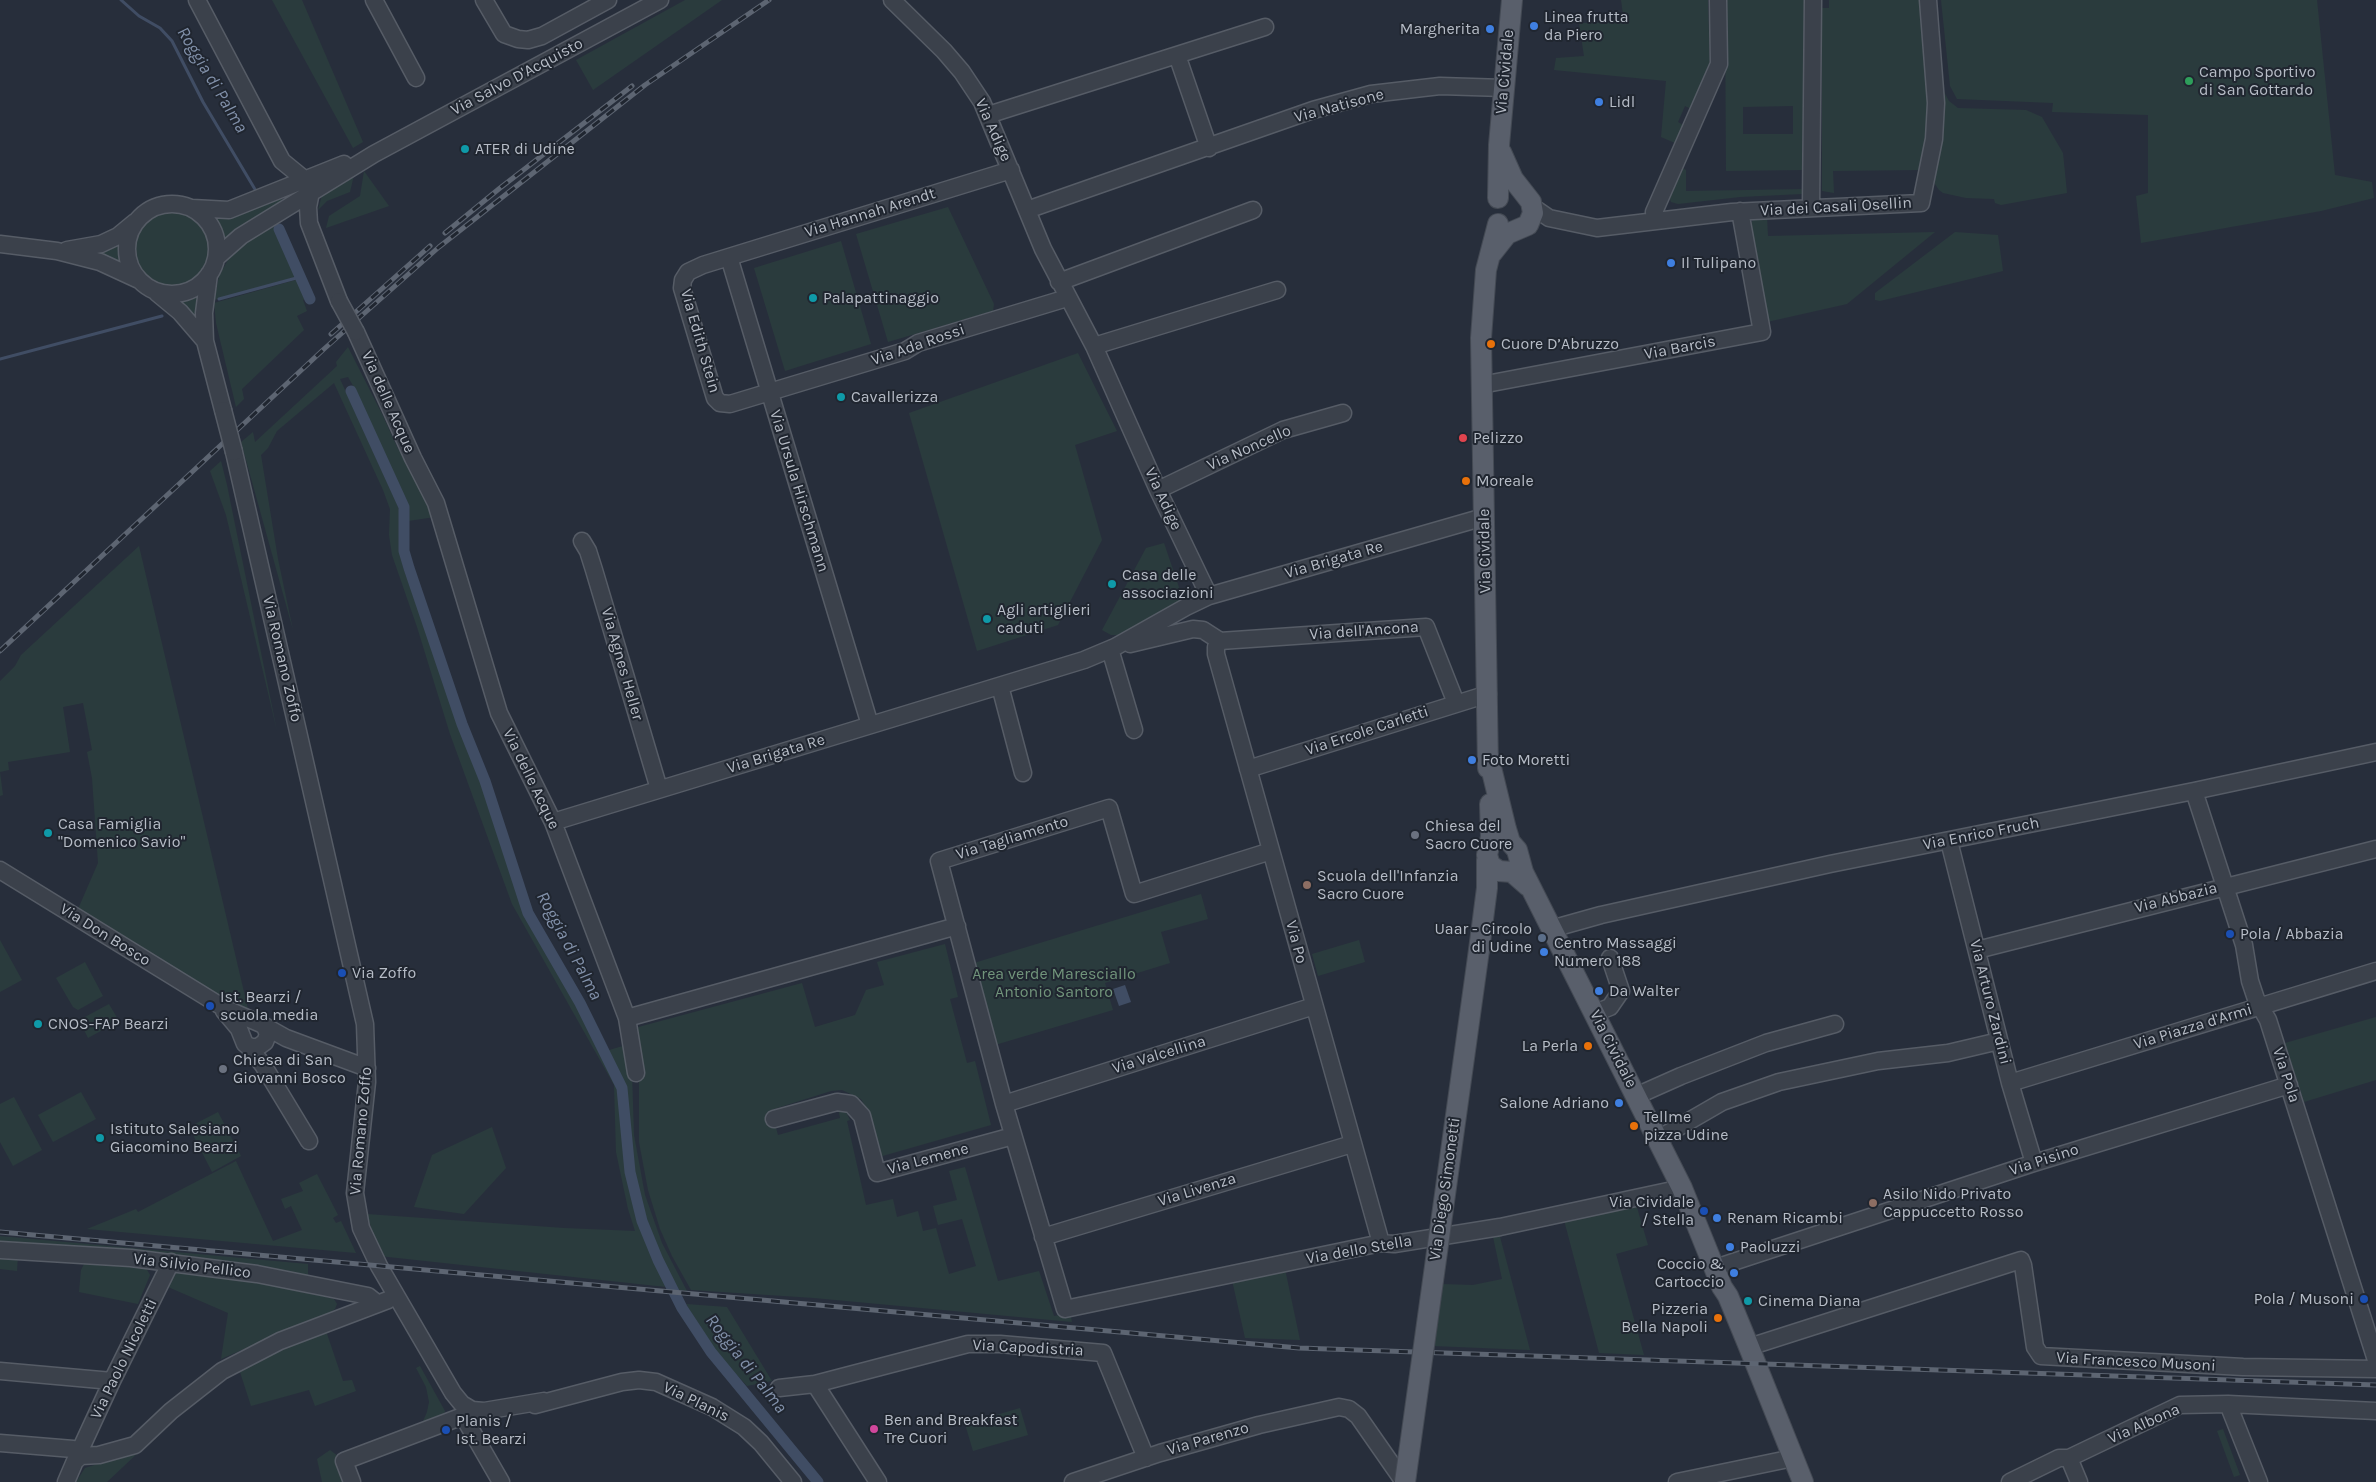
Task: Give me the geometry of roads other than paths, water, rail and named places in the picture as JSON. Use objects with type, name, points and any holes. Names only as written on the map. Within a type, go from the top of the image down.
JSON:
[{"type":"main road","name":"Via Cividale","points":[[1512,0],[1499,145],[1498,198],[1512,191],[1524,216]]},
{"type":"main road","name":"Via Cividale","points":[[1499,145],[1524,216]]},
{"type":"main road","name":"Via Cividale","points":[[1524,216],[1498,244],[1489,257],[1482,329],[1480,385],[1488,755],[1503,857],[1535,896],[1682,1188],[1718,1278],[1728,1296],[1749,1346],[1803,1482]]},
{"type":"main road","name":"Via Diego Simonetti","points":[[1404,1482],[1486,896],[1503,857]]},
{"type":"main road","name":"Via Cividale","points":[[1718,1278],[1722,1298],[1764,1401],[1778,1434],[1790,1451]]},
{"type":"street","points":[[197,0],[282,161],[308,185]]},
{"type":"street","points":[[374,0],[416,78]]},
{"type":"street","points":[[484,0],[504,34],[518,39],[536,38],[608,0]]},
{"type":"street","name":"Via Salvo D'Acquisto","points":[[190,208],[229,210],[281,189],[308,185],[374,154],[660,0]]},
{"type":"street","name":"Via Adige","points":[[892,0],[962,72],[988,116],[1059,282],[1094,346],[1158,490],[1209,596]]},
{"type":"street","points":[[1655,221],[1654,212],[1719,64],[1718,0]]},
{"type":"street","points":[[1811,208],[1813,0]]},
{"type":"street","name":"Via dei Casali Osellin","points":[[1524,216],[1597,228],[1740,211],[1920,204],[1933,148],[1936,103],[1928,0]]},
{"type":"street","points":[[988,116],[1265,26]]},
{"type":"street","points":[[1177,55],[1209,148]]},
{"type":"street","name":"Via Natisone","points":[[1027,210],[1209,148],[1313,110],[1370,94],[1440,86],[1504,88]]},
{"type":"street","points":[[282,161],[281,189],[289,205]]},
{"type":"street","name":"Via Hannah Arendt","points":[[729,257],[1010,170]]},
{"type":"street","name":"Via Salvo D'Acquisto","points":[[216,258],[241,236],[289,205],[308,185]]},
{"type":"street","name":"Via delle Acque","points":[[308,185],[309,223],[339,301],[356,332],[413,458],[436,503],[499,713],[553,822],[627,1018],[636,1073]]},
{"type":"street","points":[[0,244],[57,251],[100,262],[140,281],[155,291],[172,294],[189,291],[209,274],[216,258],[216,241],[210,225],[190,208],[174,204],[157,207],[118,236],[101,244],[57,251]]},
{"type":"street","name":"Via delle Acque","points":[[289,205],[309,223]]},
{"type":"street","points":[[1059,282],[1253,210]]},
{"type":"street","name":"Via Barcis","points":[[1480,385],[1762,332],[1740,211]]},
{"type":"street","points":[[137,221],[130,235],[127,252],[131,267],[140,281]]},
{"type":"street","name":"Via Ursula Hirschmann","points":[[729,257],[870,725]]},
{"type":"street","name":"Via Edith Stein","points":[[729,257],[693,269],[685,275],[682,285],[714,395],[718,402],[726,404],[769,392]]},
{"type":"street","name":"Via Romano Zoffo","points":[[209,274],[204,314],[204,340],[234,452],[354,978],[364,1066],[355,1193],[359,1219],[389,1300]]},
{"type":"street","points":[[1094,346],[1277,290]]},
{"type":"street","name":"Via Romano Zoffo","points":[[155,291],[180,312],[204,340]]},
{"type":"street","name":"Via Ada Rossi","points":[[769,392],[1067,298]]},
{"type":"street","name":"Via Noncello","points":[[1158,490],[1283,430],[1343,413]]},
{"type":"street","name":"Via Brigata Re","points":[[1153,633],[1186,607],[1209,596],[1484,517]]},
{"type":"street","name":"Via Agnes Heller","points":[[582,542],[588,550],[659,789]]},
{"type":"street","points":[[1186,607],[1193,629],[1203,630],[1220,641]]},
{"type":"street","name":"Via dell'Ancona","points":[[1220,641],[1426,627],[1456,703]]},
{"type":"street","name":"Via Brigata Re","points":[[553,822],[1084,660],[1153,633],[1193,629]]},
{"type":"street","name":"Via Po","points":[[1220,641],[1216,647],[1216,654],[1380,1243]]},
{"type":"street","points":[[1113,648],[1134,730]]},
{"type":"street","points":[[1000,686],[1023,772]]},
{"type":"street","name":"Via Ercole Carletti","points":[[1248,769],[1488,694]]},
{"type":"street","name":"Via Enrico Fruch","points":[[1554,934],[1588,920],[1830,864],[2194,791],[2376,752]]},
{"type":"street","name":"Via Pola","points":[[2194,791],[2244,946],[2250,981],[2256,999],[2262,1006],[2289,1085],[2376,1360]]},
{"type":"street","name":"Via Tagliamento","points":[[1065,1309],[1013,1136],[938,861],[1109,808],[1134,894],[1271,851]]},
{"type":"street","name":"Via Arturo Zardini","points":[[1949,841],[2010,1083],[2034,1163]]},
{"type":"street","name":"Via Abbazia","points":[[1977,950],[2376,849]]},
{"type":"street","name":"Via Don Bosco","points":[[0,870],[210,1000],[256,1036],[263,1065],[309,1141]]},
{"type":"street","points":[[627,1018],[957,926]]},
{"type":"street","points":[[1595,1013],[1610,1007],[1621,991],[1610,958]]},
{"type":"street","name":"Via Piazza d'Armi","points":[[2010,1083],[2376,971]]},
{"type":"street","name":"Via Valcellina","points":[[1004,1104],[1314,1006]]},
{"type":"street","name":"Via Cividale","points":[[1636,1096],[1681,1076],[1766,1043],[1834,1024]]},
{"type":"street","points":[[256,1036],[286,1038],[364,1066]]},
{"type":"street","points":[[1658,1139],[1722,1102],[1779,1082],[1878,1061],[1948,1053],[1999,1041]]},
{"type":"street","name":"Via Romano Zoffo","points":[[364,1066],[347,1184],[350,1220],[358,1240],[389,1300]]},
{"type":"street","name":"Via Pisino","points":[[1718,1278],[2034,1163],[2289,1085]]},
{"type":"street","name":"Via Lemene","points":[[774,1119],[836,1102],[851,1104],[862,1116],[877,1173],[1013,1136]]},
{"type":"street","name":"Via Livenza","points":[[1043,1237],[1352,1144]]},
{"type":"street","name":"Via dello Stella","points":[[1065,1309],[1380,1243],[1394,1244],[1500,1227],[1682,1188]]},
{"type":"street","name":"Via Silvio Pellico","points":[[0,1250],[172,1262],[257,1274],[389,1300]]},
{"type":"street","name":"Via Francesco Musoni","points":[[1749,1346],[2021,1260],[2034,1347],[2041,1356],[2243,1367],[2376,1369]]},
{"type":"street","name":"Via Paolo Nicoletti","points":[[66,1482],[75,1462],[81,1456],[82,1446],[112,1381],[172,1262]]},
{"type":"street","points":[[343,1292],[349,1315]]},
{"type":"street","points":[[0,1443],[73,1449],[81,1456],[99,1455],[135,1445],[171,1411],[222,1371],[280,1341],[389,1300],[452,1407],[466,1412],[501,1482]]},
{"type":"street","name":"Via Capodistria","points":[[779,1388],[815,1384],[968,1344],[1000,1344],[1103,1353],[1146,1458]]},
{"type":"street","points":[[0,1371],[112,1381]]},
{"type":"street","name":"Via Planis","points":[[466,1412],[492,1411],[544,1401],[631,1380],[663,1384],[712,1407],[744,1427],[761,1443],[793,1482]]},
{"type":"street","points":[[815,1384],[878,1482]]},
{"type":"street","points":[[2228,1404],[2259,1482]]},
{"type":"street","name":"Via Albona","points":[[2010,1482],[2059,1458],[2069,1458],[2180,1405],[2228,1404],[2376,1411]]},
{"type":"street","name":"Via Parenzo","points":[[1073,1482],[1146,1458],[1326,1408],[1345,1408],[1358,1416],[1404,1482]]},
{"type":"street","points":[[352,1482],[344,1461],[466,1412]]},
{"type":"street","points":[[1677,1482],[1790,1451]]},
{"type":"street","points":[[2069,1458],[2079,1482]]},
{"type":"water","points":[[1125,985],[1131,1002],[1119,1006],[1113,989]]},
{"type":"waterway","name":"Roggia di Palma","points":[[121,0],[139,16],[160,28],[172,41],[203,102],[256,191]]},
{"type":"waterway","name":"Roggia di Palma","points":[[279,229],[310,299]]},
{"type":"waterway","points":[[219,299],[300,277]]},
{"type":"waterway","points":[[0,359],[162,316]]},
{"type":"waterway","name":"Roggia di Palma","points":[[351,391],[404,507],[404,551],[409,568],[462,724],[485,781],[528,913],[580,1003],[622,1088],[630,1172],[642,1221],[658,1260],[682,1308],[711,1352],[818,1482]]},
{"type":"railway","points":[[0,651],[324,349],[439,247],[645,85],[769,0]]},
{"type":"railway","points":[[445,233],[632,86]]},
{"type":"railway","points":[[331,334],[430,246]]},
{"type":"railway","points":[[0,1232],[1299,1348],[2376,1385]]},
{"type":"place","name":"Linea frutta da Piero","points":[[1534,26]]},
{"type":"place","name":"Margherita","points":[[1490,29]]},
{"type":"place","name":"Campo Sportivo di San Gottardo","points":[[2189,81]]},
{"type":"place","name":"Lidl","points":[[1599,102]]},
{"type":"place","name":"ATER di Udine","points":[[465,149]]},
{"type":"place","name":"Il Tulipano","points":[[1671,263]]},
{"type":"place","name":"Palapattinaggio","points":[[813,298]]},
{"type":"place","name":"Cuore D’Abruzzo","points":[[1491,344]]},
{"type":"place","name":"Cavallerizza","points":[[841,397]]},
{"type":"place","name":"Pelizzo","points":[[1463,438]]},
{"type":"place","name":"Moreale","points":[[1466,481]]},
{"type":"place","name":"Casa delle associazioni","points":[[1112,584]]},
{"type":"place","name":"Agli artiglieri caduti","points":[[987,619]]},
{"type":"place","name":"Foto Moretti","points":[[1472,760]]},
{"type":"place","name":"Casa Famiglia \"Domenico Savio\"","points":[[48,833]]},
{"type":"place","name":"Chiesa del Sacro Cuore","points":[[1415,835]]},
{"type":"place","name":"Scuola dell'Infanzia Sacro Cuore","points":[[1307,885]]},
{"type":"place","name":"Pola / Abbazia","points":[[2230,934]]},
{"type":"place","name":"Uaar - Circolo di Udine","points":[[1542,938]]},
{"type":"place","name":"Centro Massaggi Numero 188","points":[[1544,952]]},
{"type":"place","name":"Via Zoffo","points":[[342,973]]},
{"type":"place","name":"Da Walter","points":[[1599,991]]},
{"type":"place","name":"Ist. Bearzi / scuola media","points":[[210,1006]]},
{"type":"place","name":"CNOS-FAP Bearzi","points":[[38,1024]]},
{"type":"place","name":"La Perla","points":[[1588,1046]]},
{"type":"place","name":"Chiesa di San Giovanni Bosco","points":[[223,1069]]},
{"type":"place","name":"Salone Adriano","points":[[1619,1103]]},
{"type":"place","name":"Tellme pizza Udine","points":[[1634,1126]]},
{"type":"place","name":"Istituto Salesiano Giacomino Bearzi","points":[[100,1138]]},
{"type":"place","name":"Asilo Nido Privato Cappuccetto Rosso","points":[[1873,1203]]},
{"type":"place","name":"Via Cividale / Stella","points":[[1704,1211]]},
{"type":"place","name":"Renam Ricambi","points":[[1717,1218]]},
{"type":"place","name":"Paoluzzi","points":[[1730,1247]]},
{"type":"place","name":"Coccio & Cartoccio","points":[[1734,1273]]},
{"type":"place","name":"Pola / Musoni","points":[[2364,1299]]},
{"type":"place","name":"Cinema Diana","points":[[1748,1301]]},
{"type":"place","name":"Pizzeria Bella Napoli","points":[[1718,1318]]},
{"type":"place","name":"Ben and Breakfast Tre Cuori","points":[[874,1429]]},
{"type":"place","name":"Planis / Ist. Bearzi","points":[[446,1430]]},
{"type":"park label","name":"Area verde Maresciallo Antonio Santoro","points":[[1054,983]]}]
